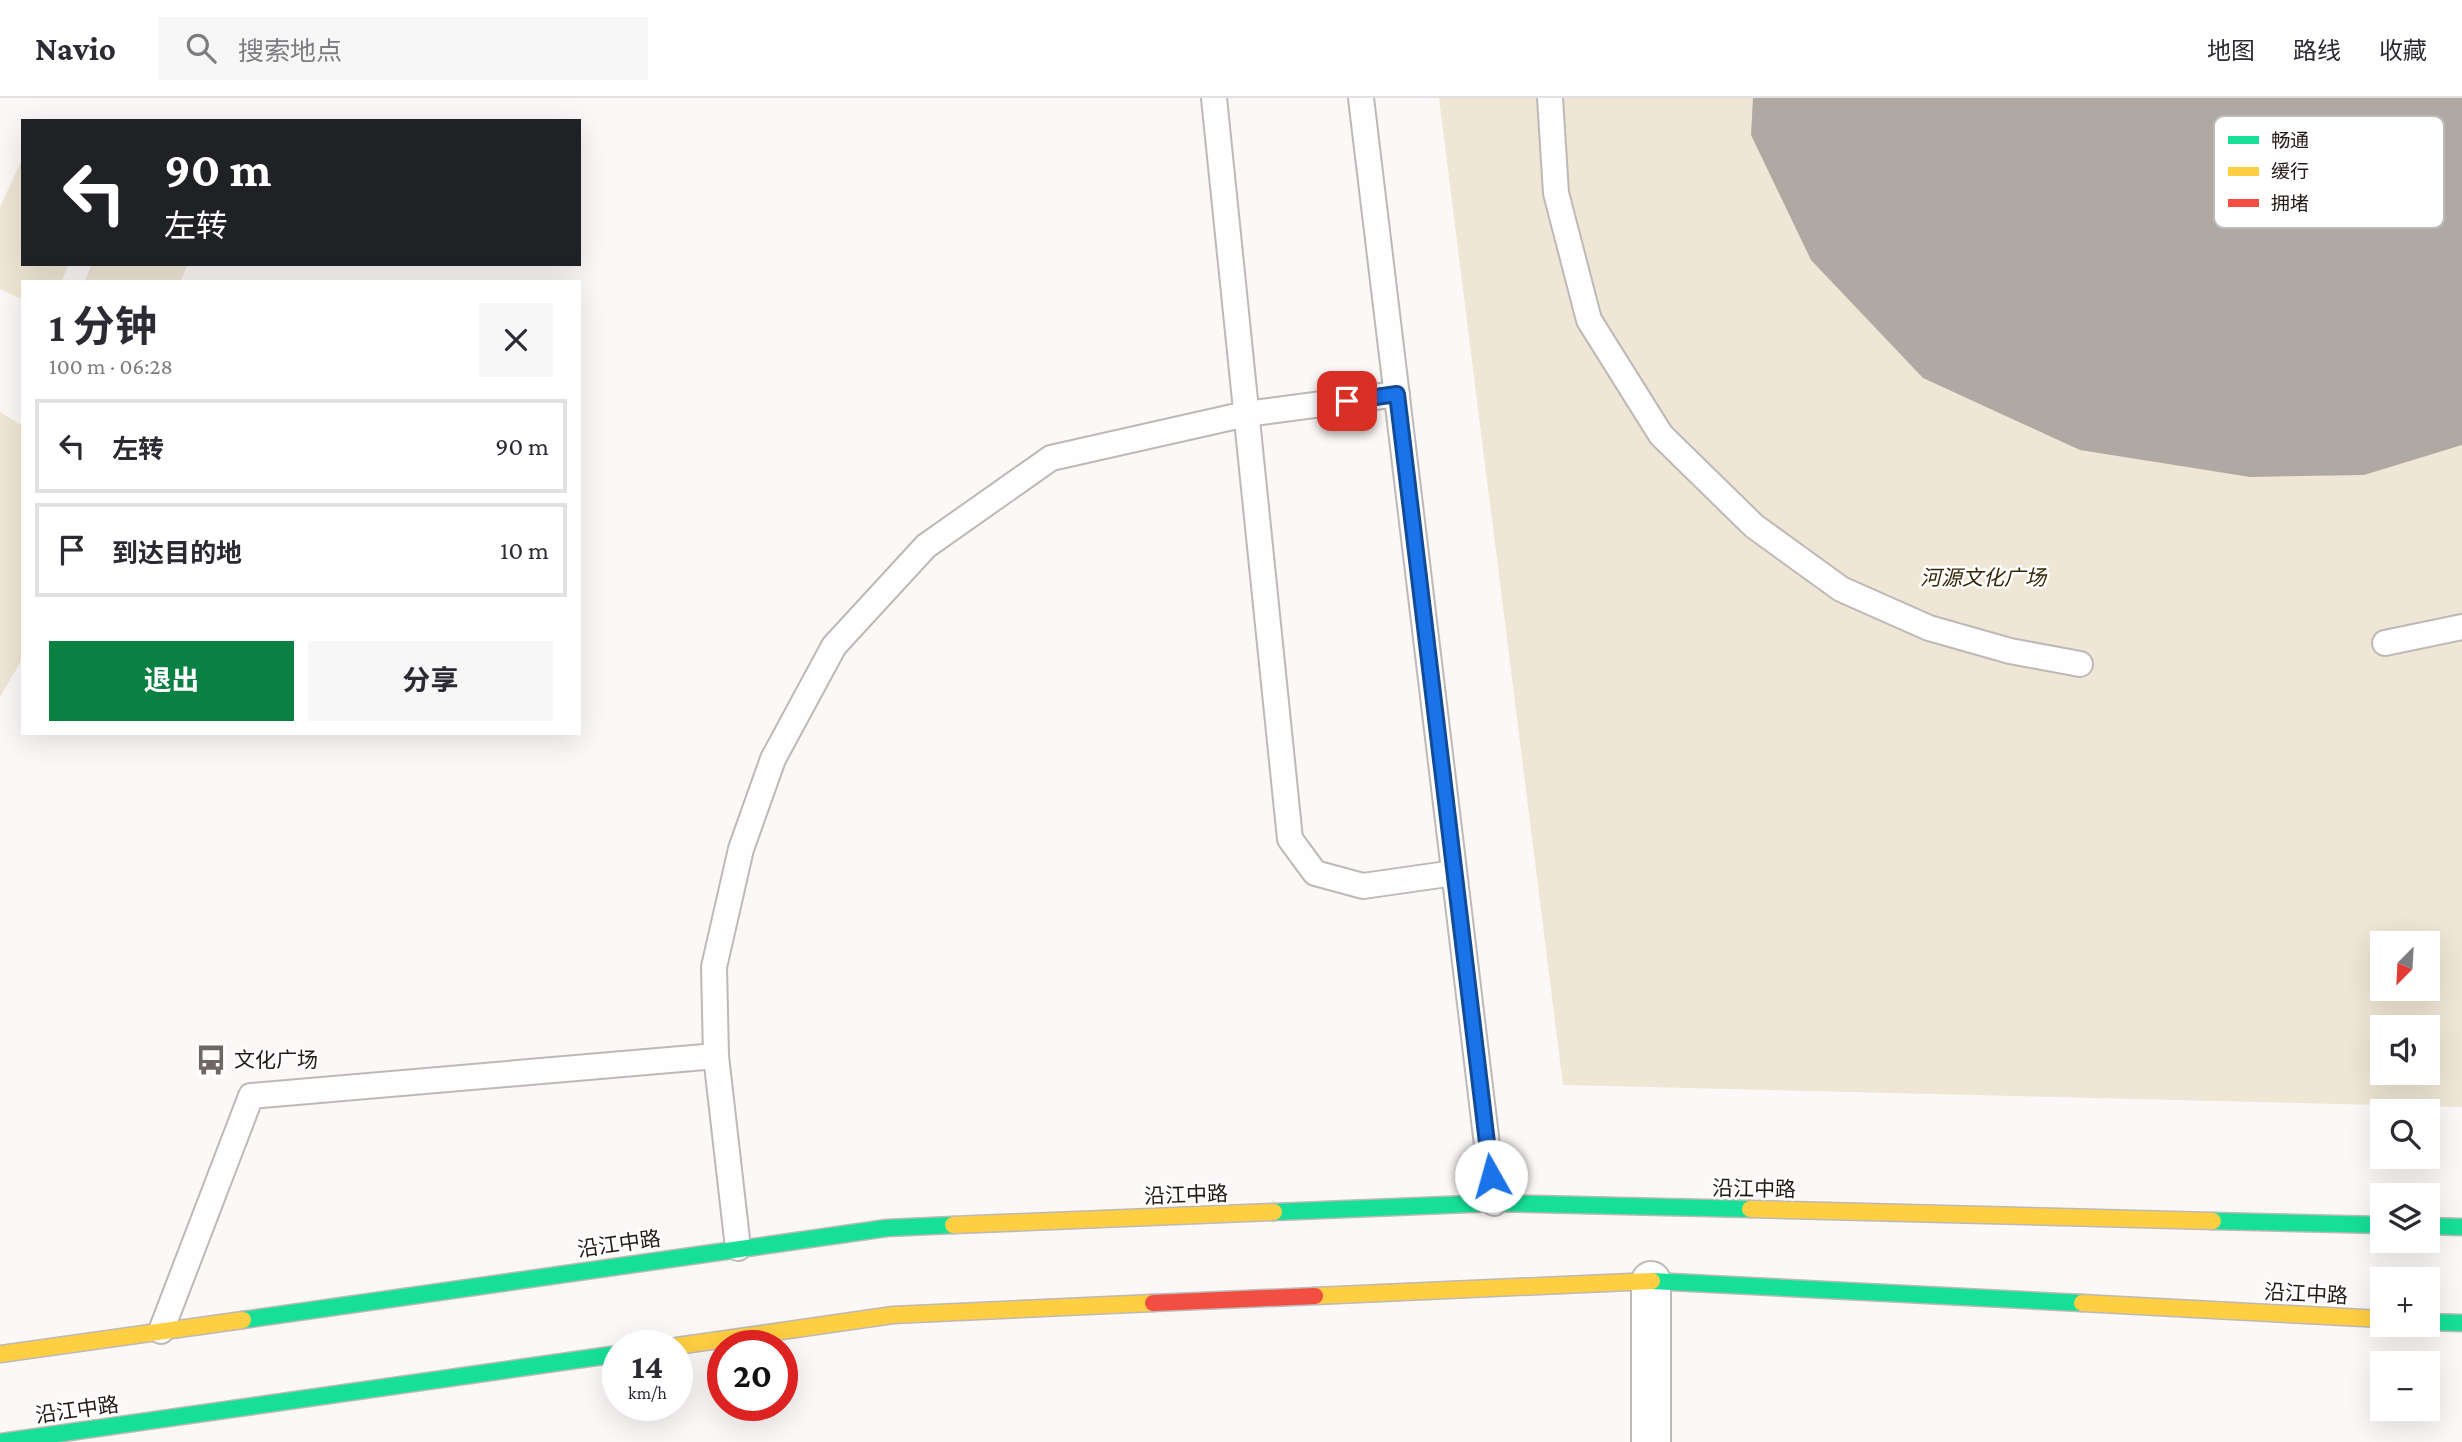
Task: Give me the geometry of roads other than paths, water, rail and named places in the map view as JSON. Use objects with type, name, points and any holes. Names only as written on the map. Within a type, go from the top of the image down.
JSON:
[{"type":"street","name":"沿江中路","points":[[0,1354],[887,1228],[1494,1203],[2370,1225]]},
{"type":"street","points":[[2440,1226],[2462,1227]]},
{"type":"street","name":"沿江中路","points":[[693,1344],[893,1315],[1651,1281],[2370,1318]]},
{"type":"street","points":[[1651,1281],[1651,1442]]},
{"type":"street","points":[[2440,1323],[2462,1324]]},
{"type":"street","name":"沿江中路","points":[[0,1442],[602,1356]]},
{"type":"lane","points":[[1214,98],[1290,839],[1314,873],[1363,886],[1454,873]]},
{"type":"lane","points":[[1361,98],[1494,1203]]},
{"type":"lane","points":[[1550,98],[1556,194],[1589,320],[1661,435],[1754,526],[1841,589],[1928,628],[2010,651],[2080,664]]},
{"type":"lane","points":[[738,1248],[716,1056],[714,967],[741,849],[773,759],[834,646],[926,546],[1051,458],[1246,414],[1397,394]]},
{"type":"lane","points":[[2385,643],[2462,626]]},
{"type":"lane","points":[[161,1331],[251,1096],[716,1056]]},
{"type":"place","name":"文化广场","points":[[211,1060]]},
{"type":"park label","name":"河源文化广场","points":[[1983,578]]}]
